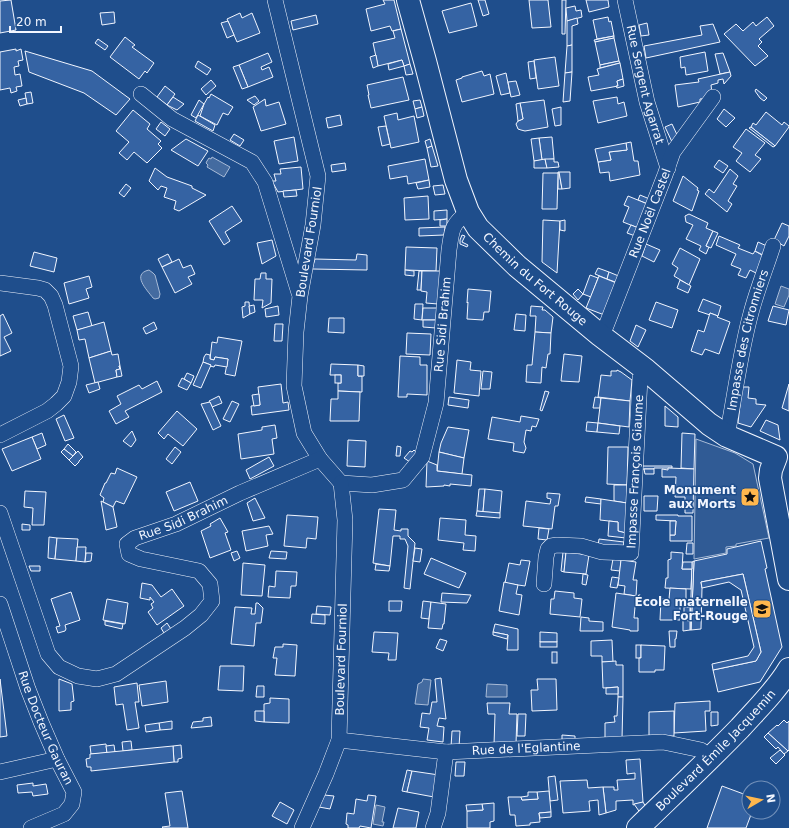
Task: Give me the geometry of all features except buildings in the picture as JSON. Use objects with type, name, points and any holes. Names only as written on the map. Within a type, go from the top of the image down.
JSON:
[{"type":"main road","name":"Chemin du Fort Rouge","points":[[408,0],[456,180],[468,212],[478,228],[517,266],[600,336],[646,370],[709,424],[727,436],[783,459]]},
{"type":"main road","points":[[783,459],[771,470],[770,478],[789,579]]},
{"type":"main road","name":"Boulevard Émile Jacquemin","points":[[638,828],[757,710],[789,669]]},
{"type":"street","name":"Boulevard Fourniol","points":[[275,0],[318,176],[313,225],[300,296],[296,332],[294,386],[304,433],[320,459]]},
{"type":"street","name":"Rue Sergent Agarrat","points":[[625,0],[646,102],[668,168]]},
{"type":"street","points":[[141,94],[172,119],[252,162],[265,182],[300,296]]},
{"type":"street","name":"Rue Noël Castel","points":[[600,336],[606,326],[673,152],[713,97]]},
{"type":"street","name":"Rue Sidi Brahim","points":[[340,483],[372,485],[403,480],[422,457],[436,403],[449,250],[453,228],[459,219],[468,212]]},
{"type":"street","name":"Impasse des Citronniers","points":[[727,436],[742,350],[751,312],[773,246]]},
{"type":"street","points":[[0,283],[38,288],[45,290],[51,296],[55,305],[71,366],[69,382],[64,396],[56,404],[47,411],[0,435]]},
{"type":"street","name":"Impasse François Giaume","points":[[544,584],[546,557],[548,549],[551,546],[581,546],[602,552],[631,553],[640,378],[646,370]]},
{"type":"street","points":[[320,459],[340,483]]},
{"type":"street","name":"Rue Sidi Brahim","points":[[1,521],[48,654],[59,667],[78,676],[97,679],[116,674],[186,628],[201,615],[212,601],[210,584],[199,571],[141,559],[129,554],[127,544],[135,538],[176,524],[240,493],[320,459]]},
{"type":"street","name":"Boulevard Fourniol","points":[[302,828],[339,740],[345,520],[340,483]]},
{"type":"street","name":"Rue Docteur Gauran","points":[[0,604],[28,689],[57,759],[74,792],[72,804],[64,814],[30,828]]},
{"type":"street","name":"Rue de l'Eglantine","points":[[339,740],[446,752],[663,742],[701,750],[710,758]]},
{"type":"street","points":[[432,828],[438,813],[446,752]]},
{"type":"street","points":[[0,772],[57,759]]},
{"type":"shaded area","points":[[212,157],[230,167],[224,177],[207,167],[207,161]]},
{"type":"shaded area","points":[[149,270],[155,275],[160,294],[159,298],[153,298],[142,282],[141,275]]},
{"type":"shaded area","points":[[781,286],[789,289],[789,295],[784,307],[775,304]]},
{"type":"shaded area","points":[[696,439],[735,453],[753,464],[769,538],[736,544],[736,546],[726,547],[726,553],[694,559]]},
{"type":"shaded area","points":[[423,679],[431,680],[428,705],[415,704],[418,684],[422,682]]},
{"type":"shaded area","points":[[487,684],[507,685],[507,697],[486,697]]},
{"type":"shaded area","points":[[376,805],[385,807],[382,822],[384,822],[383,826],[373,824]]},
{"type":"place","name":"Monument aux Morts","points":[[750,497]]},
{"type":"place","name":"École maternelle Fort-Rouge","points":[[762,609]]}]
